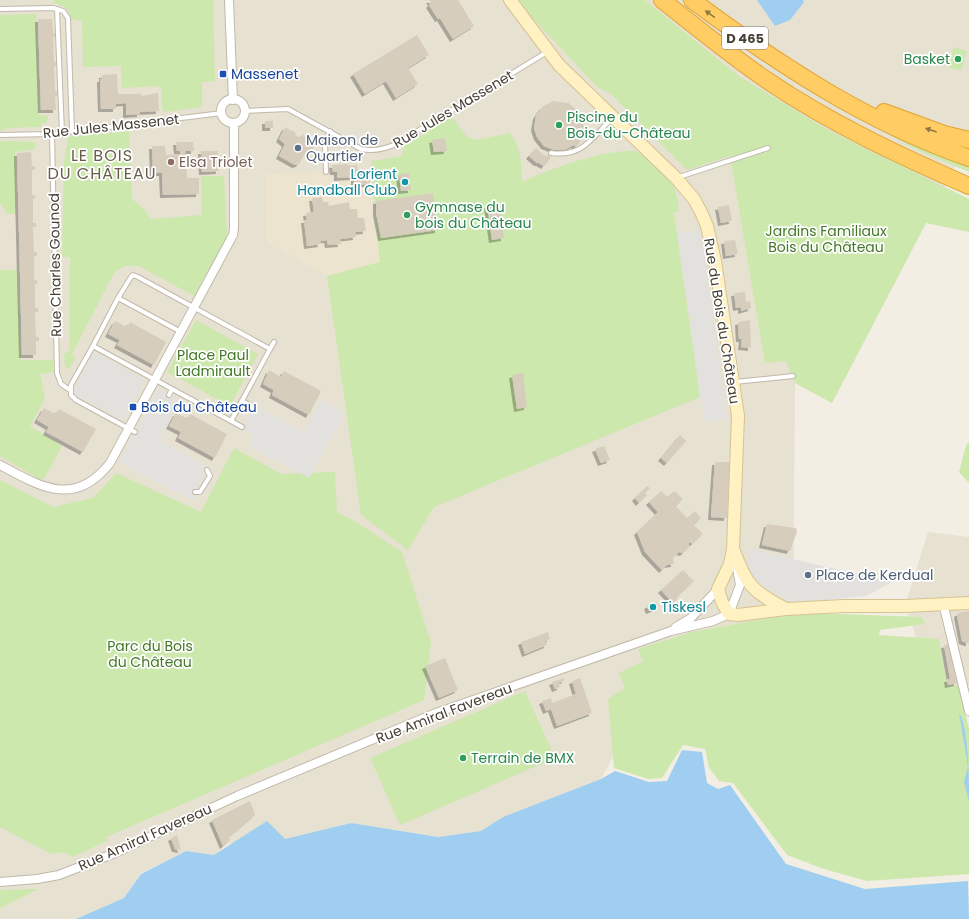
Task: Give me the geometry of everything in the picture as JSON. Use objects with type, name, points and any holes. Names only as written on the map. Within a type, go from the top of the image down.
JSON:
[{"type":"highway","name":"D 465","points":[[662,0],[725,50]]},
{"type":"highway","name":"D 465","points":[[692,0],[730,28],[800,74]]},
{"type":"highway","points":[[725,50],[866,129],[969,177]]},
{"type":"highway","points":[[725,50],[769,82],[829,118],[889,149],[969,186]]},
{"type":"highway","points":[[800,74],[834,88],[890,115],[944,134],[969,140]]},
{"type":"highway","points":[[800,74],[860,111],[924,142],[969,158]]},
{"type":"street","points":[[229,0],[232,100]]},
{"type":"street","name":"Rue du Bois du Château","points":[[510,0],[547,51],[676,178],[694,199],[707,226],[714,261],[738,424],[733,549],[730,564],[718,589],[691,618],[671,631]]},
{"type":"street","points":[[232,100],[241,103],[245,111],[242,119],[234,123],[226,120],[222,113],[224,104],[232,100]]},
{"type":"street","points":[[0,465],[46,488],[62,491],[70,490],[88,483],[98,476],[121,451],[156,380],[230,241],[234,228],[234,123]]},
{"type":"street","name":"Rue du Bois du Château","points":[[733,549],[749,584],[764,597],[786,609]]},
{"type":"street","name":"Rue du Bois du Château","points":[[729,614],[740,585],[733,549]]},
{"type":"street","points":[[718,589],[722,602],[729,614]]},
{"type":"street","points":[[943,603],[969,711]]},
{"type":"street","name":"Rue Amiral Favereau","points":[[0,882],[37,879],[59,875],[115,853],[237,796],[436,713],[671,631],[713,621],[729,614],[738,615],[786,609],[844,606],[905,606],[943,603],[969,603]]},
{"type":"lane","points":[[0,9],[57,9],[63,10],[68,18],[72,131]]},
{"type":"lane","points":[[57,9],[62,133]]},
{"type":"lane","name":"Rue Jules Massenet","points":[[245,111],[288,109],[361,149],[371,151],[390,147],[547,51]]},
{"type":"lane","name":"Rue Jules Massenet","points":[[0,135],[52,134],[222,113]]},
{"type":"lane","points":[[551,153],[564,155],[581,150],[613,117]]},
{"type":"lane","points":[[326,172],[325,142],[330,131]]},
{"type":"lane","name":"Rue Charles Gounod","points":[[52,134],[57,373],[61,384],[70,390],[71,394],[76,400],[132,430]]},
{"type":"lane","points":[[676,178],[768,148]]},
{"type":"lane","points":[[70,390],[71,385],[118,298],[133,275],[270,349]]},
{"type":"lane","points":[[118,298],[181,332]]},
{"type":"lane","points":[[230,421],[274,342]]},
{"type":"lane","points":[[93,346],[242,427]]},
{"type":"lane","points":[[732,383],[792,376]]},
{"type":"lane","points":[[169,395],[172,389]]},
{"type":"lane","points":[[242,400],[253,407]]},
{"type":"lane","points":[[195,492],[200,492],[203,490],[210,476],[207,470]]},
{"type":"shaded area","points":[[0,0],[969,0],[969,141],[832,403],[795,383],[793,625],[668,654],[601,779],[503,817],[481,831],[438,837],[351,823],[285,839],[228,844],[214,855],[186,851],[141,873],[124,898],[76,919],[0,919]]},
{"type":"shaded area","points":[[326,172],[333,179],[353,178],[353,185],[370,185],[380,262],[327,276],[267,242],[265,174]]},
{"type":"shaded area","points":[[700,230],[727,419],[704,422],[677,233]]},
{"type":"shaded area","points":[[94,352],[145,380],[123,420],[72,393]]},
{"type":"shaded area","points":[[158,389],[180,401],[159,440],[208,467],[191,500],[119,462]]},
{"type":"shaded area","points":[[321,400],[345,413],[309,478],[249,446],[254,436],[241,429],[254,405],[304,432]]},
{"type":"shaded area","points":[[928,532],[969,537],[969,685],[936,693],[905,606]]},
{"type":"shaded area","name":"Place de Kerdual","points":[[750,549],[892,582],[866,596],[817,601],[790,601],[763,587],[747,569]]},
{"type":"green space","points":[[54,0],[213,0],[215,81],[202,82],[202,107],[165,112],[162,109],[161,86],[122,88],[121,66],[83,67],[82,21],[71,19],[68,10],[64,6],[54,3]]},
{"type":"green space","name":"Jardins Familiaux Bois du Château","points":[[519,0],[645,0],[740,77],[830,131],[969,199],[969,232],[926,223],[832,403],[795,383],[786,361],[765,363],[730,156],[687,170],[610,93],[596,86],[529,14]]},
{"type":"green space","points":[[36,14],[39,115],[48,116],[47,123],[41,123],[41,127],[8,128],[0,131],[0,15]]},
{"type":"green space","name":"Basket","points":[[954,47],[967,51],[961,71],[948,67]]},
{"type":"green space","points":[[452,117],[467,137],[475,140],[510,133],[514,138],[521,160],[523,182],[547,171],[580,160],[613,152],[626,151],[637,152],[640,154],[651,162],[668,179],[674,187],[677,196],[679,211],[674,212],[700,397],[434,507],[408,550],[361,515],[327,276],[380,262],[371,161],[402,156],[404,146]]},
{"type":"green space","points":[[872,125],[920,147],[969,164],[969,172],[915,149]]},
{"type":"green space","points":[[129,131],[132,199],[145,210],[150,219],[202,215],[201,176],[224,176],[227,237],[194,296],[139,266],[126,266],[115,271],[72,354],[75,359],[69,369],[65,367],[64,354],[69,351],[70,257],[62,257],[64,162],[68,137]]},
{"type":"green space","points":[[0,141],[35,142],[36,147],[33,150],[15,152],[16,214],[8,214],[0,204]]},
{"type":"green space","points":[[0,270],[17,270],[21,360],[53,360],[53,372],[40,374],[45,399],[30,426],[62,446],[44,479],[39,479],[0,456]]},
{"type":"green space","name":"Place Paul Ladmirault","points":[[196,320],[258,354],[230,406],[167,372]]},
{"type":"green space","points":[[969,441],[969,483],[959,472],[966,446]]},
{"type":"green space","name":"Parc du Bois du Château","points":[[234,448],[281,474],[335,472],[337,512],[353,520],[402,552],[431,643],[424,700],[104,838],[109,840],[72,857],[64,852],[51,854],[0,827],[0,480],[53,507],[93,498],[116,473],[201,512]]},
{"type":"green space","points":[[813,613],[922,617],[925,624],[880,630],[879,635],[939,639],[947,686],[959,685],[969,729],[969,874],[867,881],[824,869],[787,855],[733,783],[719,781],[709,768],[705,749],[683,745],[662,778],[648,779],[614,768],[608,699],[625,688],[619,673],[643,661],[638,649],[692,632],[763,619]]},
{"type":"green space","name":"Terrain de BMX","points":[[525,691],[555,758],[400,825],[370,758]]},
{"type":"green space","points":[[38,889],[0,908],[0,890]]},
{"type":"water","points":[[757,0],[803,0],[804,2],[790,20],[775,26]]},
{"type":"water","points":[[959,713],[965,730],[968,765]]},
{"type":"water","points":[[682,750],[702,752],[707,783],[718,789],[730,785],[786,864],[865,889],[968,881],[969,919],[76,919],[124,898],[141,874],[186,851],[214,855],[267,821],[285,839],[351,823],[438,837],[481,831],[503,817],[601,779],[615,771],[649,782],[667,781]]},
{"type":"water","points":[[968,766],[969,801],[964,782]]},
{"type":"building","points":[[429,0],[458,0],[474,26],[453,39],[440,18],[438,19],[429,5],[431,3]]},
{"type":"building","points":[[38,19],[52,19],[53,33],[56,33],[56,37],[53,37],[54,62],[57,62],[57,66],[54,66],[55,91],[58,91],[58,96],[55,96],[56,110],[41,110]]},
{"type":"building","points":[[417,35],[429,55],[408,68],[418,84],[396,98],[386,81],[365,94],[353,74]]},
{"type":"building","points":[[117,74],[118,94],[141,94],[141,96],[158,93],[159,111],[140,112],[140,114],[126,115],[126,103],[116,104],[116,109],[101,109],[100,79],[102,79],[102,75]]},
{"type":"building","name":"Piscine du Bois-du-Château","points":[[553,101],[569,103],[580,113],[584,127],[580,139],[581,141],[576,147],[574,145],[564,150],[554,150],[544,146],[537,137],[534,128],[536,116],[542,107]]},
{"type":"building","points":[[265,121],[273,121],[273,128],[265,128]]},
{"type":"building","name":"Maison de Quartier","points":[[285,127],[296,133],[295,135],[299,137],[303,135],[308,137],[307,141],[315,145],[311,152],[307,150],[299,164],[295,165],[279,156],[285,144],[279,139]]},
{"type":"building","points":[[445,138],[447,151],[434,152],[432,140]]},
{"type":"building","points":[[176,142],[193,142],[194,151],[185,151],[187,178],[199,178],[199,194],[163,195],[162,173],[153,173],[152,146],[165,146],[166,155],[180,154],[180,151],[177,151]]},
{"type":"building","points":[[536,148],[545,156],[548,155],[551,158],[544,166],[537,163],[529,156]]},
{"type":"building","points":[[201,151],[218,151],[219,171],[202,172]]},
{"type":"building","points":[[31,152],[32,166],[35,166],[35,170],[32,170],[32,195],[35,195],[35,199],[33,199],[33,223],[36,223],[36,227],[33,227],[34,252],[37,252],[37,256],[34,256],[34,280],[37,280],[38,284],[35,284],[35,308],[38,308],[38,312],[35,312],[36,337],[39,337],[39,341],[36,341],[36,355],[22,355],[17,153]]},
{"type":"building","points":[[348,164],[349,166],[357,165],[358,172],[370,171],[370,184],[354,185],[354,177],[337,178],[337,172],[333,172],[332,165]]},
{"type":"building","name":"Lorient Handball Club","points":[[409,173],[411,190],[401,191],[399,174]]},
{"type":"building","name":"Gymnase du bois du Château","points":[[433,193],[438,230],[381,238],[376,213],[376,201]]},
{"type":"building","points":[[322,197],[323,202],[328,202],[329,206],[349,202],[350,209],[357,209],[358,218],[364,218],[366,231],[355,232],[356,237],[340,239],[341,244],[328,245],[327,240],[320,241],[321,244],[307,246],[304,220],[307,220],[306,213],[314,212],[312,198]]},
{"type":"building","points":[[499,203],[504,238],[492,240],[487,205]]},
{"type":"building","points":[[729,205],[732,221],[721,223],[718,207]]},
{"type":"building","points":[[735,240],[738,254],[726,256],[724,241]]},
{"type":"building","points":[[745,292],[746,302],[750,301],[751,308],[741,311],[741,307],[736,308],[734,293]]},
{"type":"building","points":[[750,320],[751,348],[741,347],[742,339],[739,339],[738,322]]},
{"type":"building","points":[[115,321],[127,327],[130,322],[166,342],[154,365],[117,345],[120,340],[108,334]]},
{"type":"building","points":[[269,370],[281,377],[284,371],[321,391],[309,415],[272,395],[274,390],[263,384]]},
{"type":"building","points":[[523,373],[527,407],[517,409],[512,375]]},
{"type":"building","points":[[44,408],[56,414],[59,409],[96,429],[83,452],[46,432],[49,427],[37,420]]},
{"type":"building","points":[[176,413],[188,419],[190,414],[227,434],[215,458],[178,438],[181,432],[169,426]]},
{"type":"building","points":[[680,435],[686,441],[667,463],[661,458]]},
{"type":"building","points":[[604,446],[610,460],[601,463],[595,449]]},
{"type":"building","points":[[715,462],[730,462],[727,518],[711,517]]},
{"type":"building","points":[[647,486],[650,488],[645,493],[647,495],[639,503],[635,498]]},
{"type":"building","points":[[661,491],[667,497],[673,492],[676,492],[683,499],[676,506],[687,518],[695,511],[701,518],[694,525],[703,534],[692,544],[690,542],[688,544],[690,546],[683,553],[679,552],[673,558],[674,564],[667,565],[662,570],[645,552],[637,532],[658,512],[649,502]]},
{"type":"building","points":[[767,524],[796,528],[797,532],[790,551],[762,545]]},
{"type":"building","points":[[683,570],[694,581],[677,597],[678,598],[673,603],[661,590]]},
{"type":"building","name":"Tiskesl","points":[[656,602],[659,607],[649,611],[647,606]]},
{"type":"building","points":[[969,611],[969,643],[967,643],[962,641],[957,615],[958,613]]},
{"type":"building","points":[[548,632],[550,639],[545,641],[547,645],[525,654],[521,642]]},
{"type":"building","points":[[950,644],[957,683],[948,685],[947,679],[950,679],[944,645]]},
{"type":"building","points":[[445,658],[458,690],[439,698],[425,666]]},
{"type":"building","points":[[564,678],[565,680],[559,683],[560,687],[555,689],[552,682]]},
{"type":"building","points":[[580,678],[592,713],[557,726],[551,709],[546,711],[542,701],[551,698],[552,703],[576,694],[572,681]]},
{"type":"building","points":[[250,801],[255,815],[229,837],[230,840],[223,846],[212,820]]},
{"type":"building","points":[[177,835],[181,850],[175,849],[171,838]]},
{"type":"place","name":"Basket","points":[[958,59]]},
{"type":"place","name":"Massenet","points":[[223,74]]},
{"type":"place","name":"Piscine du Bois-du-Château","points":[[559,125]]},
{"type":"place","name":"Maison de Quartier","points":[[298,148]]},
{"type":"place","name":"Elsa Triolet","points":[[171,162]]},
{"type":"place","name":"Lorient Handball Club","points":[[405,182]]},
{"type":"place","name":"Gymnase du bois du Château","points":[[407,215]]},
{"type":"place","name":"Bois du Château","points":[[133,407]]},
{"type":"place","name":"Place de Kerdual","points":[[808,575]]},
{"type":"place","name":"Tiskesl","points":[[653,607]]},
{"type":"place","name":"Terrain de BMX","points":[[463,758]]},
{"type":"district","name":"LE BOIS DU CHÂTEAU","points":[[102,164]]}]
